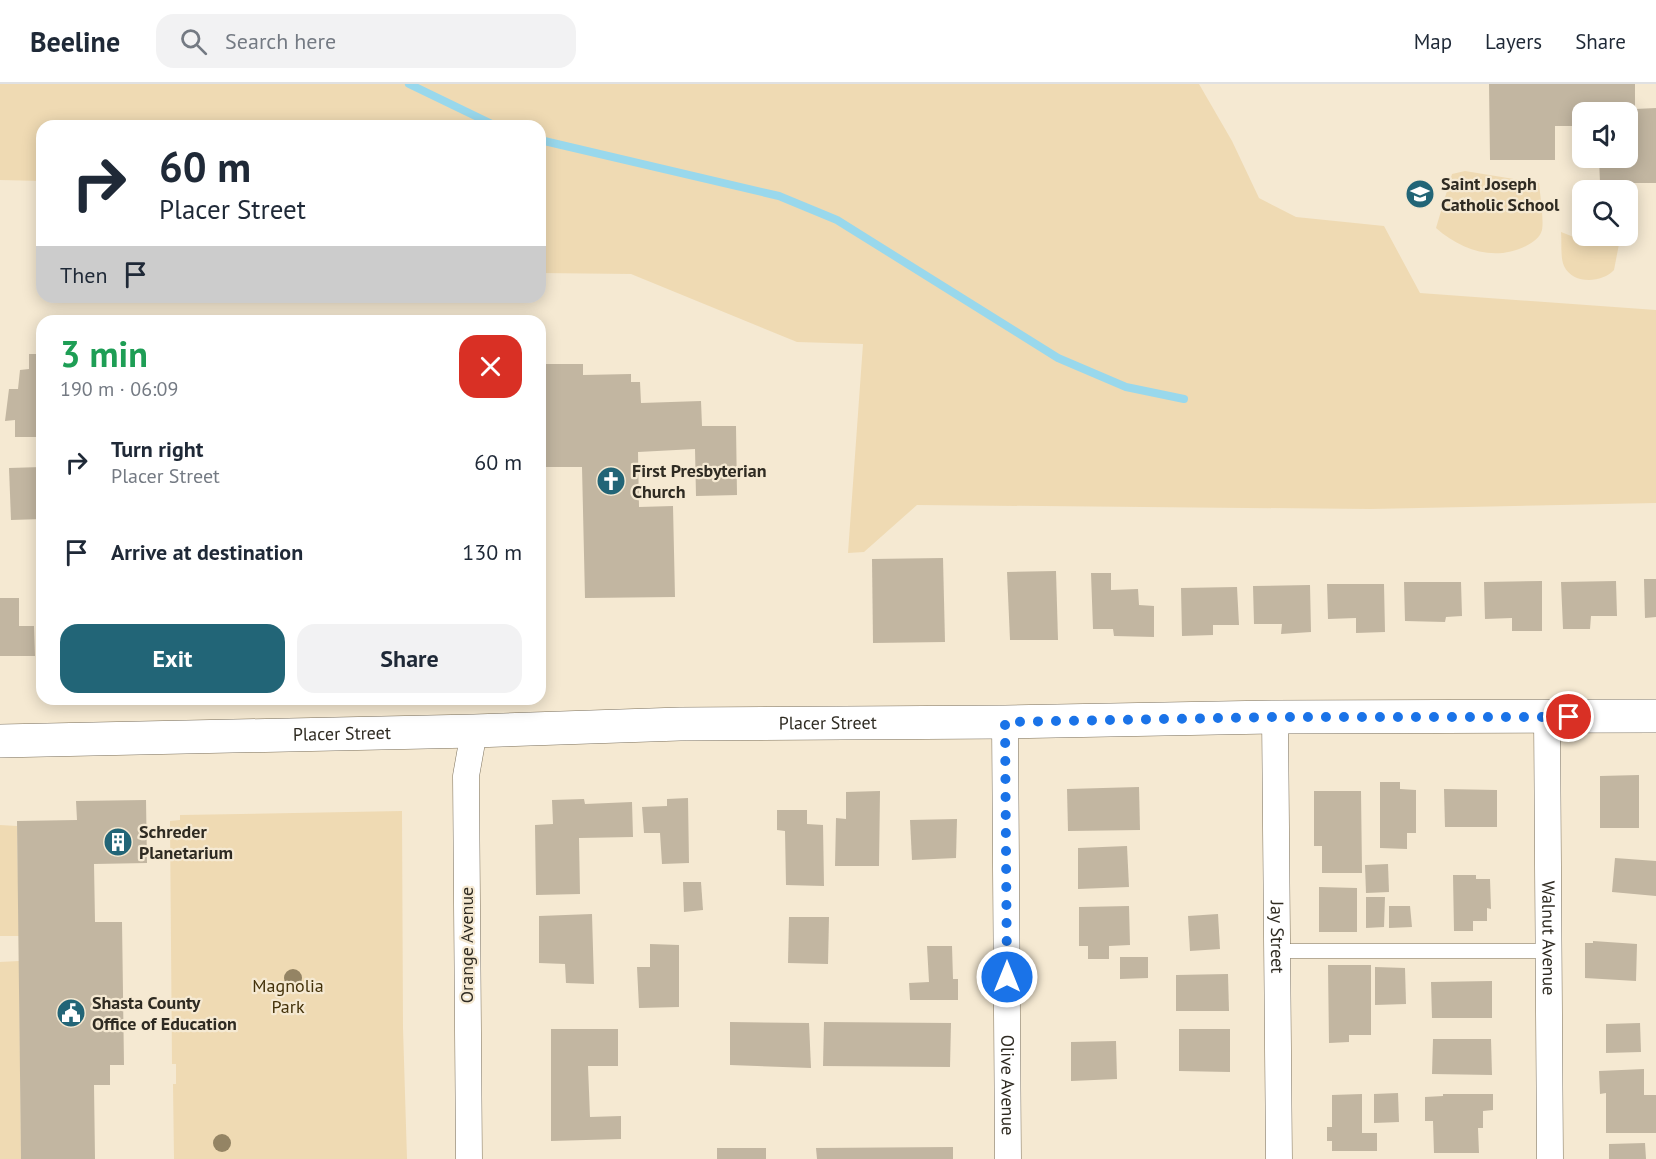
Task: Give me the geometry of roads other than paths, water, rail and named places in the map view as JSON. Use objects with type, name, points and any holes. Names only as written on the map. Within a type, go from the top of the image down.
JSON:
[{"type":"main road","name":"Placer Street","points":[[0,741],[474,731],[680,724],[1005,722],[1275,717],[1656,716]]},
{"type":"street","name":"Jay Street","points":[[1275,717],[1279,1159]]},
{"type":"street","name":"Walnut Avenue","points":[[1547,717],[1551,1159]]},
{"type":"street","name":"Olive Avenue","points":[[1005,722],[1008,1159]]},
{"type":"street","name":"Orange Avenue","points":[[469,1159],[466,776],[474,731]]},
{"type":"lane","points":[[1277,951],[1549,951]]},
{"type":"waterway","points":[[409,84],[484,120]]},
{"type":"waterway","points":[[546,141],[779,196],[837,220],[1058,358],[1126,387],[1184,399]]},
{"type":"place","name":"Saint Joseph Catholic School","points":[[1420,194]]},
{"type":"place","name":"First Presbyterian Church","points":[[611,481]]},
{"type":"place","name":"Schreder Planetarium","points":[[118,842]]},
{"type":"place","name":"Shasta County Office of Education","points":[[71,1013]]},
{"type":"park label","name":"Magnolia Park","points":[[288,996]]}]
